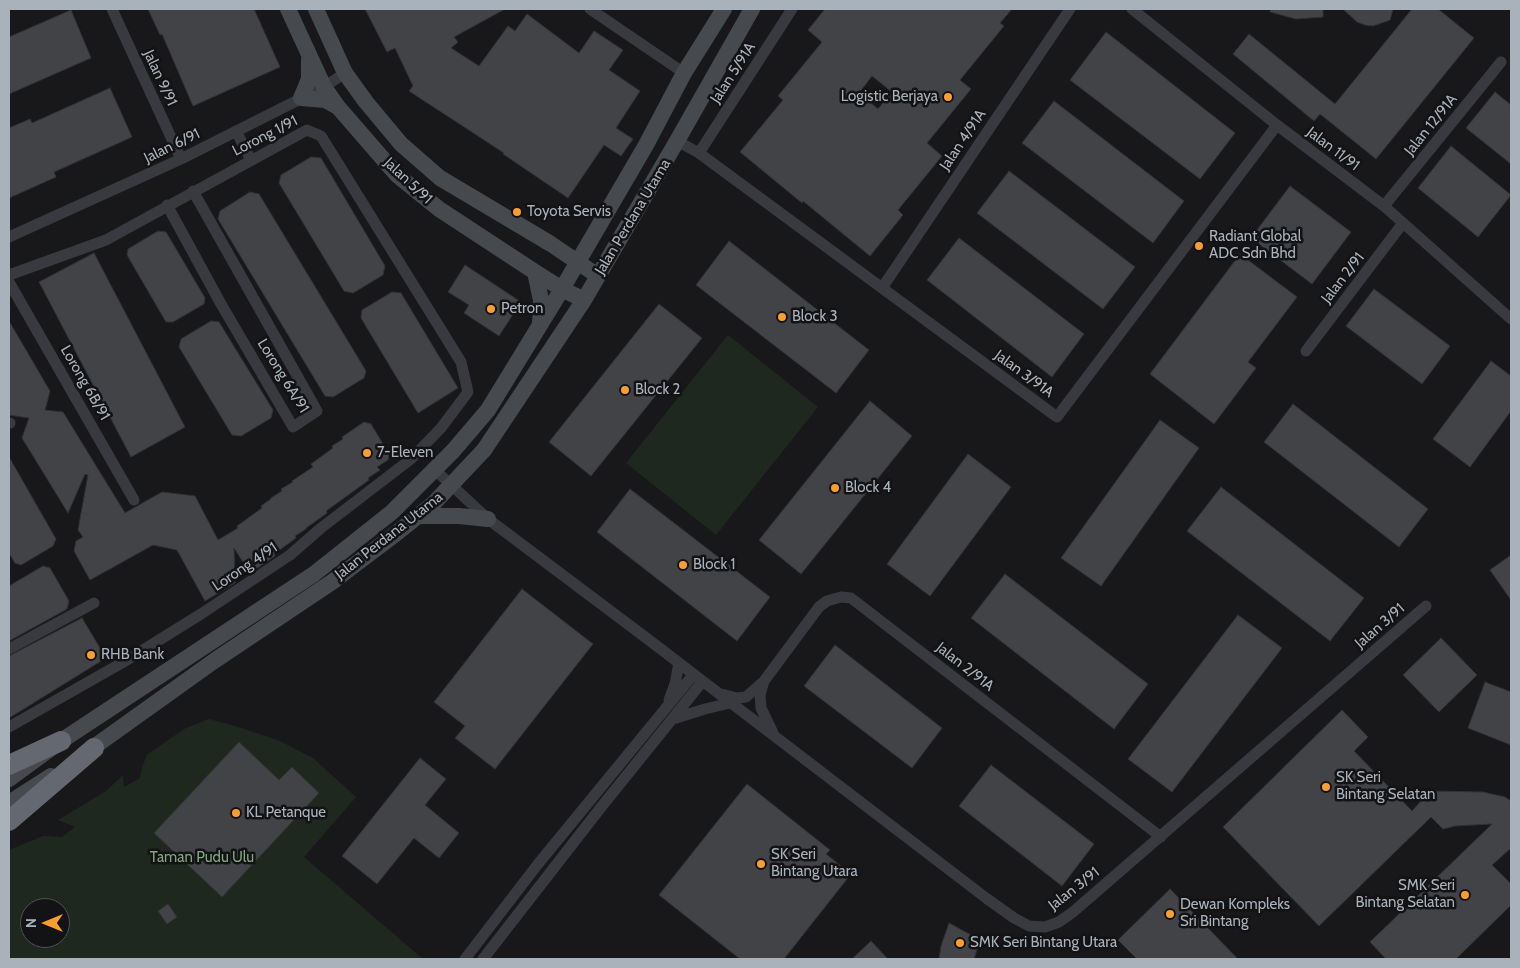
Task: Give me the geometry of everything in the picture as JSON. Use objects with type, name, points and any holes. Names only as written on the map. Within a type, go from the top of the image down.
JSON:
[{"type":"highway","points":[[9,765],[60,742]]},
{"type":"highway","points":[[9,821],[94,748]]},
{"type":"street","name":"Jalan 9/91","points":[[112,9],[181,159]]},
{"type":"street","name":"Jalan 5/91","points":[[288,9],[324,86],[338,107],[397,174],[438,209],[562,289],[584,300]]},
{"type":"street","name":"Jalan 5/91","points":[[316,9],[345,73],[401,144],[440,178],[551,244],[598,276]]},
{"type":"street","points":[[590,9],[684,74]]},
{"type":"street","name":"Jalan Perdana Utama","points":[[9,779],[60,742],[314,574],[392,512],[435,470],[488,410],[562,289],[684,74],[724,9]]},
{"type":"street","name":"Jalan Perdana Utama","points":[[9,804],[94,748],[214,661],[332,582],[433,504],[452,485],[484,450],[584,300],[678,141],[752,9]]},
{"type":"street","name":"Jalan 5/91A","points":[[699,153],[792,9]]},
{"type":"street","name":"Jalan 4/91A","points":[[882,288],[1070,9]]},
{"type":"street","name":"Jalan 11/91","points":[[1132,9],[1277,125],[1384,206],[1511,319]]},
{"type":"street","points":[[309,55],[309,79],[300,98],[325,100],[338,107]]},
{"type":"street","name":"Jalan 12/91A","points":[[1384,206],[1502,62]]},
{"type":"street","name":"Jalan 6/91","points":[[9,237],[181,159],[324,86],[345,73]]},
{"type":"street","name":"Jalan 3/91A","points":[[678,141],[699,153],[1057,416],[1277,125]]},
{"type":"street","name":"Lorong 1/91","points":[[9,275],[106,240],[307,130],[321,136],[461,362],[468,392]]},
{"type":"street","points":[[236,131],[251,160]]},
{"type":"street","points":[[635,162],[660,139],[668,137],[678,141]]},
{"type":"street","name":"Lorong 6A/91","points":[[167,205],[221,304],[293,427],[317,411],[193,191]]},
{"type":"street","name":"Jalan 2/91","points":[[1306,351],[1403,223]]},
{"type":"street","points":[[551,244],[566,246],[591,237]]},
{"type":"street","points":[[535,272],[541,300],[540,325]]},
{"type":"street","name":"Lorong 6B/91","points":[[9,282],[134,500]]},
{"type":"street","name":"Lorong 4/91","points":[[9,727],[127,660],[290,555],[321,528],[411,459],[441,428],[468,392]]},
{"type":"street","name":"Jalan 3/91","points":[[435,470],[488,519],[986,898],[1029,926],[1045,927],[1059,922],[1161,837],[1426,606]]},
{"type":"street","points":[[417,516],[459,516],[488,519]]},
{"type":"street","name":"Jalan 2/91A","points":[[717,693],[737,698],[746,697],[764,681],[819,607],[827,601],[841,597],[851,598],[1161,837]]},
{"type":"street","points":[[9,649],[94,603]]},
{"type":"street","points":[[465,959],[538,864],[668,716],[679,663]]},
{"type":"street","points":[[483,959],[602,806],[698,678]]},
{"type":"street","name":"Jalan 2/91A","points":[[764,681],[760,695],[761,708],[776,737]]},
{"type":"street","points":[[668,716],[730,703]]},
{"type":"green space","points":[[728,335],[818,407],[716,535],[626,463]]},
{"type":"green space","name":"Taman Pudu Ulu","points":[[209,719],[280,741],[313,758],[356,797],[304,857],[423,959],[9,959],[9,850],[43,836],[62,837],[75,827],[58,820],[106,791],[123,775],[124,787],[140,778],[147,755],[184,729]]},
{"type":"building","points":[[148,9],[254,9],[280,67],[193,106],[162,34],[160,35]]},
{"type":"building","points":[[365,9],[505,9],[454,37],[458,42],[451,48],[479,66],[508,26],[515,31],[527,14],[579,53],[594,31],[623,50],[609,70],[640,91],[616,128],[633,139],[621,156],[604,145],[568,198],[504,153],[409,91],[413,86],[395,48],[387,52]]},
{"type":"building","points":[[825,9],[1012,9],[1000,23],[1004,26],[960,80],[971,89],[927,143],[942,156],[898,210],[903,215],[870,256],[740,152],[783,100],[778,96],[822,42],[808,30]],"holes":[[[872,76],[892,92],[878,109],[859,93]]]},
{"type":"building","points":[[1271,9],[1323,9],[1323,17],[1296,19],[1270,12]]},
{"type":"building","points":[[1343,9],[1393,9],[1390,20],[1373,26],[1357,22]]},
{"type":"building","points":[[1412,9],[1438,9],[1474,38],[1376,159],[1320,114],[1314,121],[1233,54],[1249,34],[1335,104]]},
{"type":"building","points":[[71,10],[91,58],[9,94],[9,37]]},
{"type":"building","points":[[1106,32],[1235,133],[1200,179],[1070,80]]},
{"type":"building","points":[[110,88],[132,137],[54,172],[56,177],[9,198],[9,128],[30,119],[32,123]]},
{"type":"building","points":[[1495,92],[1511,105],[1511,164],[1466,128]]},
{"type":"building","points":[[1054,101],[1184,201],[1153,243],[1022,143]]},
{"type":"building","points":[[1451,146],[1511,195],[1478,237],[1418,188]]},
{"type":"building","points":[[311,157],[321,158],[385,266],[383,275],[353,293],[344,291],[279,183],[281,175]]},
{"type":"building","points":[[1009,171],[1135,267],[1103,309],[977,213]]},
{"type":"building","points":[[1290,186],[1351,232],[1312,284],[1251,238]]},
{"type":"building","points":[[250,192],[259,194],[366,371],[364,378],[333,397],[325,396],[218,219],[220,211]]},
{"type":"building","points":[[158,231],[166,232],[205,298],[204,304],[173,322],[166,322],[127,255],[128,249]]},
{"type":"building","points":[[959,238],[1084,334],[1052,377],[927,280]]},
{"type":"building","name":"Block 3","points":[[729,241],[869,350],[836,393],[696,285]]},
{"type":"building","points":[[94,253],[185,427],[131,457],[39,282]]},
{"type":"building","points":[[1240,254],[1297,297],[1248,362],[1256,368],[1214,424],[1150,374]]},
{"type":"building","name":"Petron","points":[[465,265],[521,302],[499,336],[464,313],[469,305],[448,292]]},
{"type":"building","points":[[1374,289],[1450,346],[1422,384],[1346,326]]},
{"type":"building","points":[[392,292],[401,293],[458,388],[418,413],[361,318],[362,310]]},
{"type":"building","name":"Block 2","points":[[659,304],[702,338],[591,476],[549,442]]},
{"type":"building","points":[[9,321],[50,391],[45,410],[63,412],[125,513],[162,492],[195,496],[218,540],[238,528],[237,526],[282,491],[281,489],[313,467],[311,464],[333,448],[332,446],[343,439],[342,437],[364,422],[371,424],[389,454],[388,460],[377,467],[380,470],[368,478],[369,480],[326,511],[327,513],[274,554],[275,556],[250,573],[234,548],[235,583],[205,601],[177,550],[153,545],[90,580],[74,551],[76,541],[83,537],[78,530],[88,475],[85,474],[68,513],[22,438],[29,418],[9,415]]},
{"type":"building","points":[[211,321],[219,322],[273,410],[271,418],[241,436],[232,435],[179,347],[181,339]]},
{"type":"building","points":[[1491,361],[1511,376],[1511,411],[1470,467],[1433,439]]},
{"type":"building","name":"Block 4","points":[[870,401],[912,436],[801,574],[759,540]]},
{"type":"building","points":[[1293,404],[1428,509],[1399,547],[1264,442]]},
{"type":"building","points":[[1160,420],[1199,448],[1101,586],[1061,558]]},
{"type":"building","points":[[968,454],[1011,487],[930,596],[887,564]]},
{"type":"building","points":[[9,457],[56,539],[53,546],[21,565],[15,563],[9,553]]},
{"type":"building","points":[[1221,487],[1364,598],[1330,641],[1187,531]]},
{"type":"building","name":"Block 1","points":[[630,489],[770,597],[737,641],[597,532]]},
{"type":"building","points":[[1511,555],[1511,600],[1490,570]]},
{"type":"building","points":[[43,566],[50,568],[69,601],[67,609],[9,641],[9,586]]},
{"type":"building","points":[[1005,574],[1148,684],[1114,729],[971,618]]},
{"type":"building","points":[[522,589],[593,644],[495,769],[455,738],[465,726],[434,702]]},
{"type":"building","points":[[1238,615],[1282,648],[1172,792],[1128,759]]},
{"type":"building","points":[[82,618],[106,658],[9,718],[9,656]]},
{"type":"building","points":[[1441,638],[1477,675],[1439,712],[1403,675]]},
{"type":"building","points":[[835,645],[942,728],[912,768],[804,686]]},
{"type":"building","points":[[1485,682],[1511,692],[1511,745],[1468,728]]},
{"type":"building","name":"SK Seri Bintang Selatan","points":[[1342,710],[1368,737],[1354,751],[1412,811],[1430,791],[1483,792],[1505,797],[1511,801],[1511,848],[1492,865],[1511,884],[1511,905],[1456,959],[1386,959],[1370,942],[1492,824],[1455,826],[1443,829],[1431,817],[1319,926],[1223,827]]},
{"type":"building","name":"KL Petanque","points":[[239,742],[279,780],[292,767],[319,793],[222,897],[154,833]]},
{"type":"building","points":[[420,758],[446,779],[425,805],[459,833],[439,858],[414,838],[377,884],[342,856]]},
{"type":"building","points":[[991,765],[1094,844],[1062,886],[959,806]]},
{"type":"building","name":"SK Seri Bintang Utara","points":[[747,784],[830,850],[826,854],[851,874],[784,959],[740,959],[659,895]]},
{"type":"building","name":"Dewan Kompleks Sri Bintang","points":[[1170,889],[1238,959],[1137,959],[1118,940]]},
{"type":"building","points":[[168,904],[177,917],[167,924],[158,911]]},
{"type":"building","name":"SMK Seri Bintang Utara","points":[[949,923],[980,940],[974,959],[939,959],[941,946]]},
{"type":"building","points":[[871,941],[888,959],[852,959]]},
{"type":"place","name":"Logistic Berjaya","points":[[948,97]]},
{"type":"place","name":"Toyota Servis","points":[[517,212]]},
{"type":"place","name":"Radiant Global ADC Sdn Bhd","points":[[1199,246]]},
{"type":"place","name":"Petron","points":[[491,309]]},
{"type":"place","name":"Block 3","points":[[782,317]]},
{"type":"place","name":"Block 2","points":[[625,390]]},
{"type":"place","name":"7-Eleven","points":[[367,453]]},
{"type":"place","name":"Block 4","points":[[835,488]]},
{"type":"place","name":"Block 1","points":[[683,565]]},
{"type":"place","name":"RHB Bank","points":[[91,655]]},
{"type":"place","name":"SK Seri Bintang Selatan","points":[[1326,787]]},
{"type":"place","name":"KL Petanque","points":[[236,813]]},
{"type":"place","name":"SK Seri Bintang Utara","points":[[761,864]]},
{"type":"place","name":"SMK Seri Bintang Selatan","points":[[1465,895]]},
{"type":"place","name":"Dewan Kompleks Sri Bintang","points":[[1170,914]]},
{"type":"place","name":"SMK Seri Bintang Utara","points":[[960,943]]}]
